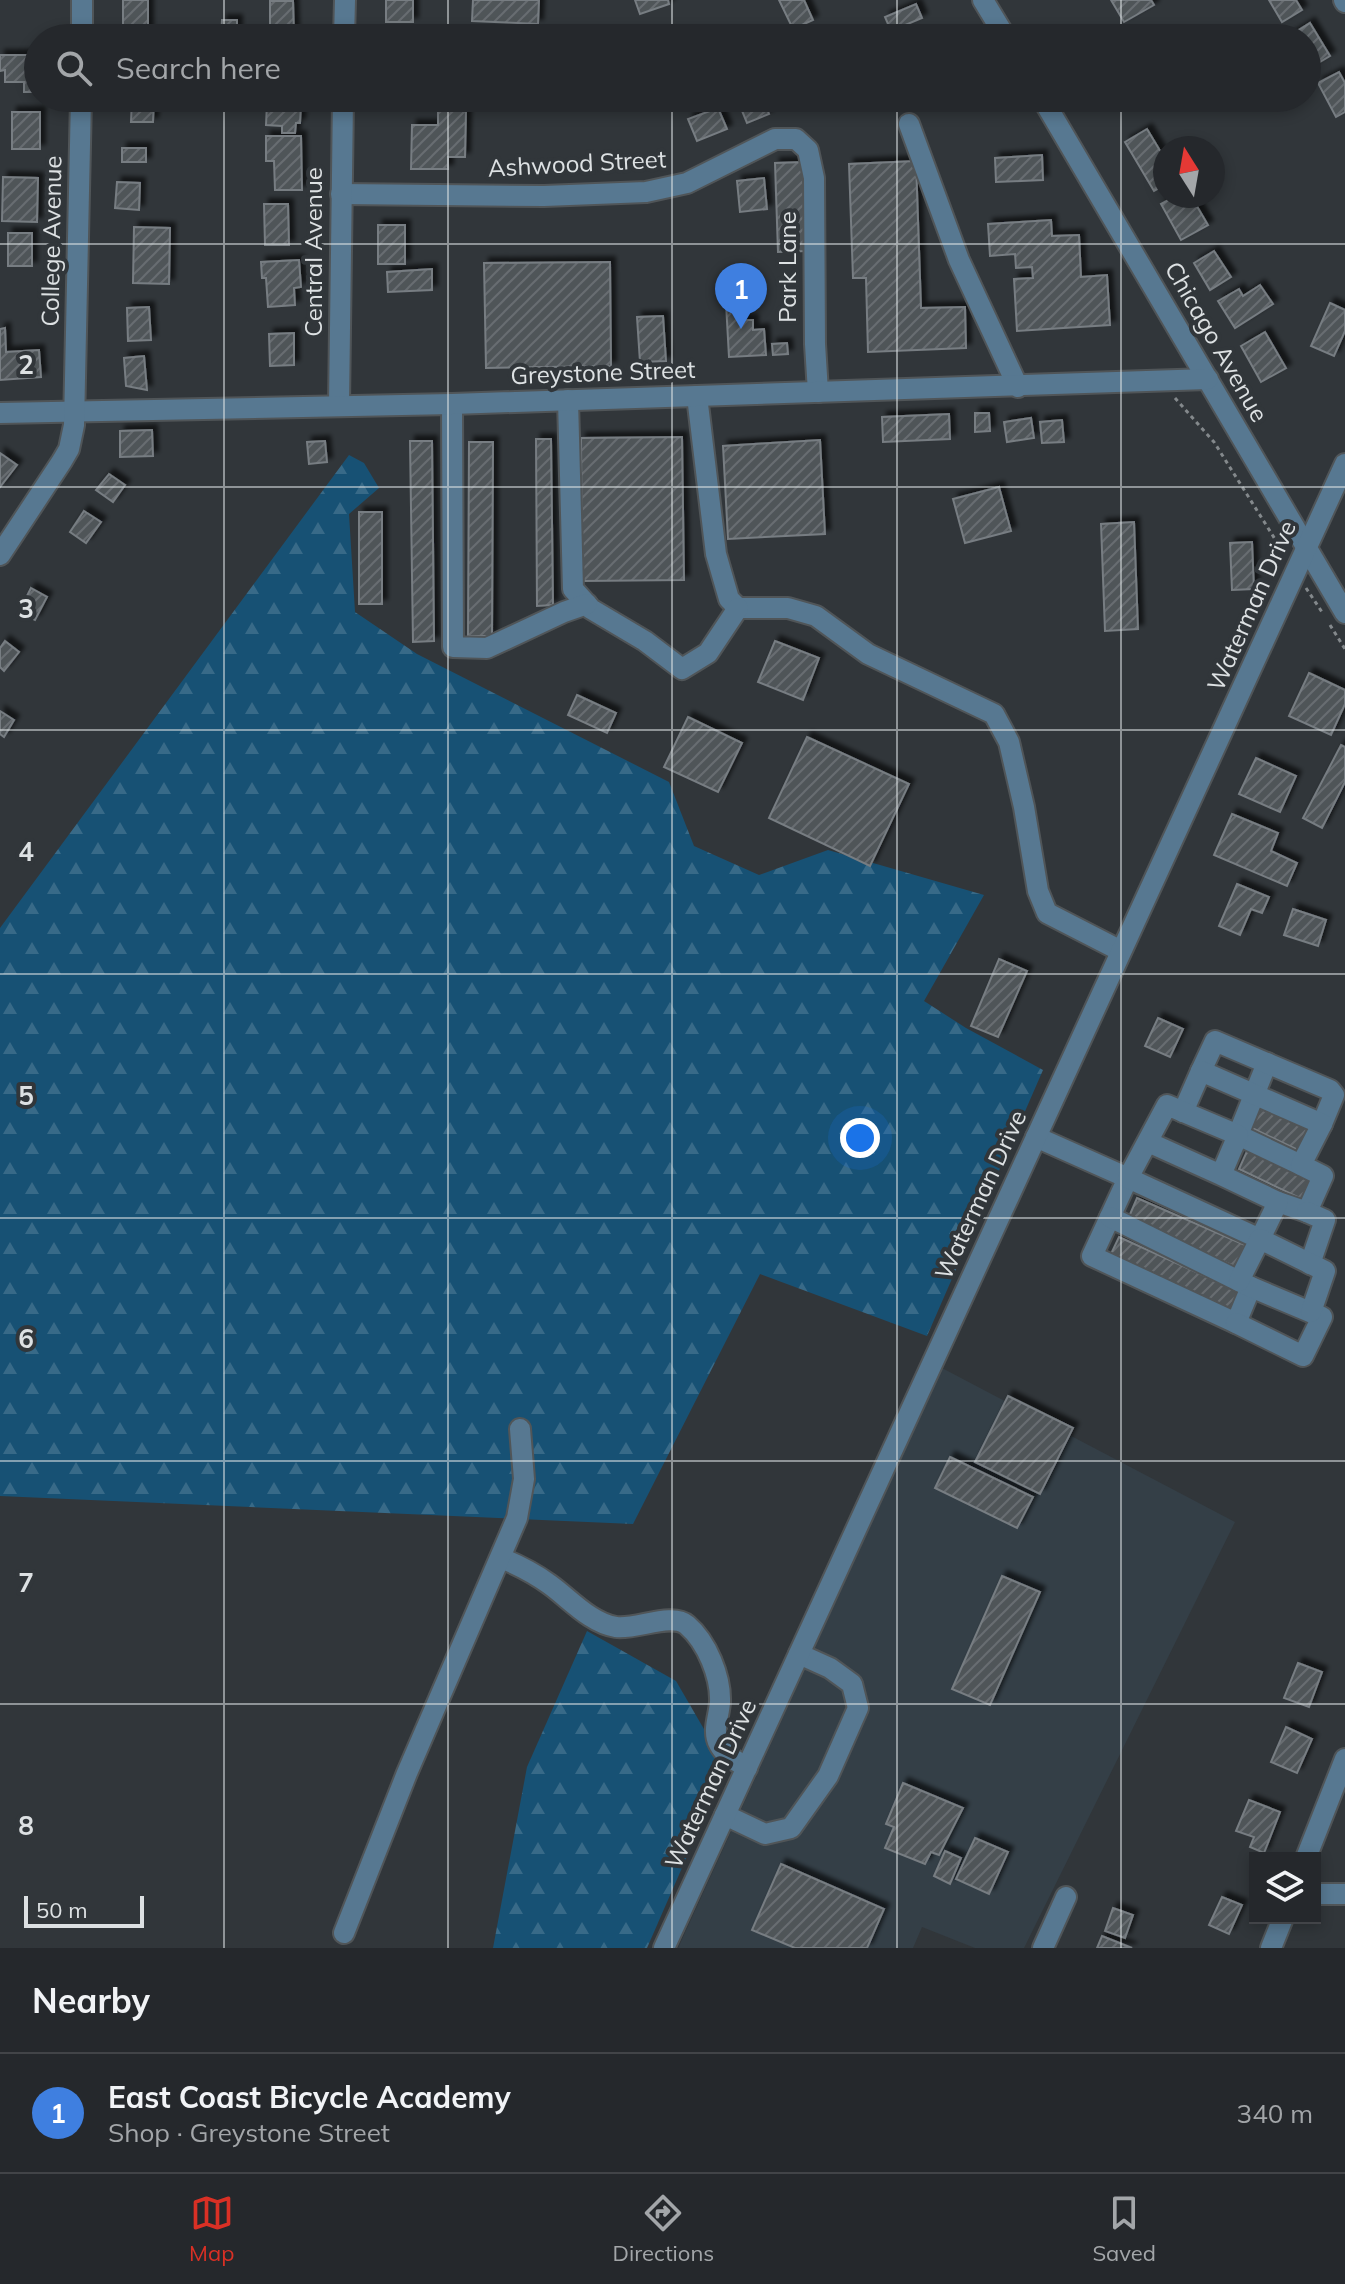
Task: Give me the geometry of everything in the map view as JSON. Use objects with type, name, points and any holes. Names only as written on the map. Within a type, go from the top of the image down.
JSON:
[{"type":"street","points":[[82,0],[82,24]]},
{"type":"street","points":[[344,24],[345,0]]},
{"type":"street","points":[[983,0],[998,24]]},
{"type":"street","name":"College Avenue","points":[[0,555],[67,453],[75,412],[81,112]]},
{"type":"street","name":"Central Avenue","points":[[339,405],[343,112]]},
{"type":"street","name":"Chicago Avenue","points":[[1050,112],[1307,548],[1338,620]]},
{"type":"street","points":[[909,124],[959,260],[1018,387]]},
{"type":"street","name":"Ashwood Street","points":[[341,194],[544,196],[646,192],[687,183],[781,137],[796,139],[804,144]]},
{"type":"street","name":"Park Lane","points":[[804,144],[814,178],[814,316],[818,392]]},
{"type":"street","name":"Greystone Street","points":[[0,413],[452,404],[1208,379]]},
{"type":"street","points":[[697,396],[716,554],[729,599],[738,608],[788,608],[816,616],[868,654],[994,714],[1009,742],[1038,891],[1047,913],[1121,951]]},
{"type":"street","points":[[568,400],[573,589],[587,604],[682,669],[708,653],[738,608]]},
{"type":"street","points":[[452,404],[453,647],[487,648],[587,604]]},
{"type":"street","name":"Waterman Drive","points":[[664,1948],[1345,464]]},
{"type":"street","points":[[1183,1112],[1215,1041],[1330,1090],[1334,1095],[1301,1165]]},
{"type":"street","points":[[1221,1175],[1267,1063]]},
{"type":"street","points":[[1201,1071],[1322,1124]]},
{"type":"street","points":[[1110,1217],[1245,1284],[1322,1317],[1303,1356],[1092,1256],[1110,1217],[1128,1178],[1167,1105],[1323,1176],[1307,1212]]},
{"type":"street","points":[[1036,1137],[1325,1271],[1311,1312]]},
{"type":"street","points":[[1148,1142],[1278,1202],[1325,1220],[1310,1264]]},
{"type":"street","points":[[1236,1323],[1260,1239],[1278,1202]]},
{"type":"street","points":[[344,1933],[407,1773],[514,1528],[524,1470],[520,1429]]},
{"type":"street","points":[[501,1558],[541,1578],[585,1611],[612,1626],[628,1627],[673,1619],[685,1623],[704,1648],[717,1677],[720,1694],[715,1732],[717,1741],[726,1754],[747,1768]]},
{"type":"street","points":[[725,1815],[765,1834],[791,1828],[828,1776],[858,1708],[852,1684],[830,1668],[799,1654]]},
{"type":"street","points":[[1308,1852],[1345,1759]]},
{"type":"street","points":[[1321,1894],[1345,1894]]},
{"type":"street","points":[[1043,1948],[1066,1897]]},
{"type":"street","points":[[1271,1948],[1281,1924]]},
{"type":"path","points":[[1172,395],[1214,442],[1278,546]]},
{"type":"path","points":[[1338,620],[1345,649]]},
{"type":"shaded area","points":[[942,1368],[1235,1522],[1024,1948],[975,1948],[922,1927],[913,1948],[678,1948]]},
{"type":"green space","points":[[349,455],[364,463],[379,488],[349,514],[355,612],[417,654],[669,782],[694,846],[759,875],[828,850],[984,895],[924,1001],[1043,1070],[927,1336],[760,1274],[633,1524],[0,1496],[0,928]]},
{"type":"green space","points":[[587,1631],[676,1681],[726,1767],[647,1948],[493,1948],[527,1767]]},
{"type":"building","points":[[123,0],[148,0],[148,24],[123,24]]},
{"type":"building","points":[[386,0],[413,0],[413,22],[386,22]]},
{"type":"building","points":[[473,0],[539,0],[538,24],[472,21]]},
{"type":"building","points":[[635,0],[668,0],[669,4],[640,14]]},
{"type":"building","points":[[779,0],[804,0],[813,20],[791,24]]},
{"type":"building","points":[[1111,0],[1151,0],[1154,5],[1124,22]]},
{"type":"building","points":[[1269,0],[1296,0],[1302,10],[1282,22]]},
{"type":"building","points":[[270,1],[293,1],[294,24],[270,24]]},
{"type":"building","points":[[916,4],[922,18],[908,24],[888,24],[885,17]]},
{"type":"building","points":[[222,20],[237,20],[237,24],[222,24]]},
{"type":"building","points":[[1321,41],[1330,56],[1321,61]]},
{"type":"building","points":[[0,55],[24,55],[24,82],[5,82],[5,70],[0,71]]},
{"type":"building","points":[[1339,72],[1345,83],[1345,112],[1336,117],[1321,89],[1321,81]]},
{"type":"building","points":[[12,112],[40,112],[40,149],[12,149]]},
{"type":"building","points":[[131,112],[153,112],[153,122],[131,122]]},
{"type":"building","points":[[267,112],[301,112],[295,133],[282,133],[282,126],[266,125]]},
{"type":"building","points":[[438,112],[466,112],[465,157],[448,157],[448,169],[411,169],[412,125],[438,125]]},
{"type":"building","points":[[707,112],[720,112],[727,129],[697,141],[688,119]]},
{"type":"building","points":[[742,112],[768,112],[769,114],[747,123]]},
{"type":"building","points":[[1147,129],[1153,139],[1153,189],[1125,142]]},
{"type":"building","points":[[266,136],[301,136],[302,190],[275,190],[274,161],[266,161]]},
{"type":"building","points":[[122,148],[146,148],[146,162],[122,162]]},
{"type":"building","points":[[1042,155],[1043,180],[996,182],[995,158]]},
{"type":"building","points":[[916,161],[921,308],[965,307],[966,348],[868,352],[866,278],[853,278],[849,164]]},
{"type":"building","points":[[804,162],[807,251],[778,252],[775,163]]},
{"type":"building","points":[[3,177],[38,178],[37,222],[2,221]]},
{"type":"building","points":[[764,178],[767,209],[740,212],[737,181]]},
{"type":"building","points":[[117,182],[140,183],[139,210],[115,208]]},
{"type":"building","points":[[264,204],[288,204],[289,245],[265,245]]},
{"type":"building","points":[[1163,208],[1198,208],[1208,225],[1181,240]]},
{"type":"building","points":[[1051,220],[1052,236],[1079,235],[1081,277],[1107,275],[1110,325],[1017,331],[1014,279],[1033,278],[1032,267],[1016,268],[1015,254],[990,256],[988,224]]},
{"type":"building","points":[[378,225],[405,225],[405,264],[378,264]]},
{"type":"building","points":[[134,227],[170,228],[169,284],[133,283]]},
{"type":"building","points":[[8,233],[32,233],[32,266],[8,266]]},
{"type":"building","points":[[1214,251],[1231,277],[1210,290],[1194,263]]},
{"type":"building","points":[[299,260],[301,287],[294,288],[295,305],[268,307],[266,278],[262,278],[261,262]]},
{"type":"building","points":[[610,262],[611,366],[486,368],[484,263]]},
{"type":"building","points":[[432,269],[432,290],[388,292],[387,272]]},
{"type":"building","points":[[1260,285],[1273,304],[1235,328],[1218,301],[1239,289],[1243,296]]},
{"type":"building","points":[[742,302],[743,320],[753,320],[753,330],[764,329],[766,355],[729,357],[726,303]]},
{"type":"building","points":[[1330,303],[1345,310],[1345,331],[1334,356],[1311,346]]},
{"type":"building","points":[[149,307],[151,340],[128,341],[127,308]]},
{"type":"building","points":[[663,316],[666,361],[640,362],[637,317]]},
{"type":"building","points":[[5,328],[6,352],[39,350],[41,377],[0,380],[0,329]]},
{"type":"building","points":[[1265,332],[1286,368],[1261,382],[1241,346]]},
{"type":"building","points":[[294,333],[294,365],[270,366],[269,334]]},
{"type":"building","points":[[787,343],[788,354],[773,355],[772,344]]},
{"type":"building","points":[[144,356],[147,390],[126,386],[124,358]]},
{"type":"building","points":[[975,413],[989,413],[990,431],[975,432]]},
{"type":"building","points":[[949,414],[950,439],[883,442],[882,417]]},
{"type":"building","points":[[1031,418],[1034,438],[1007,442],[1004,422]]},
{"type":"building","points":[[1062,420],[1064,442],[1042,443],[1040,422]]},
{"type":"building","points":[[152,430],[153,456],[120,457],[120,431]]},
{"type":"building","points":[[682,437],[684,580],[582,581],[581,438]]},
{"type":"building","points":[[536,439],[551,439],[553,605],[537,606]]},
{"type":"building","points":[[820,440],[825,534],[728,539],[723,446]]},
{"type":"building","points":[[325,441],[327,462],[309,464],[307,442]]},
{"type":"building","points":[[410,441],[432,441],[434,641],[413,642]]},
{"type":"building","points":[[469,442],[493,442],[492,636],[468,636]]},
{"type":"building","points":[[0,453],[17,465],[0,487]]},
{"type":"building","points":[[109,474],[125,485],[113,502],[96,490]]},
{"type":"building","points":[[999,487],[1011,531],[965,543],[953,499]]},
{"type":"building","points":[[84,511],[101,522],[86,543],[70,532]]},
{"type":"building","points":[[359,512],[382,512],[382,604],[359,604]]},
{"type":"building","points":[[1134,522],[1138,629],[1105,631],[1101,524]]},
{"type":"building","points":[[1252,542],[1254,589],[1232,590],[1230,543]]},
{"type":"building","points":[[31,588],[47,597],[35,620],[19,612]]},
{"type":"building","points":[[5,641],[19,652],[4,671],[0,667],[0,648]]},
{"type":"building","points":[[775,641],[819,658],[803,700],[758,682]]},
{"type":"building","points":[[1309,673],[1345,690],[1345,704],[1331,735],[1289,716]]},
{"type":"building","points":[[577,695],[616,713],[607,733],[568,715]]},
{"type":"building","points":[[0,711],[14,720],[4,737],[0,734]]},
{"type":"building","points":[[688,717],[742,743],[718,792],[664,767]]},
{"type":"building","points":[[807,737],[909,784],[870,866],[769,818]]},
{"type":"building","points":[[1341,745],[1345,747],[1345,782],[1322,828],[1303,818]]},
{"type":"building","points":[[1256,758],[1296,776],[1280,812],[1239,794]]},
{"type":"building","points":[[1232,814],[1278,833],[1271,851],[1297,863],[1287,886],[1214,855]]},
{"type":"building","points":[[1237,884],[1269,897],[1262,913],[1251,909],[1240,935],[1219,926]]},
{"type":"building","points":[[1293,909],[1326,920],[1318,946],[1284,935]]},
{"type":"building","points":[[999,959],[1027,971],[998,1037],[971,1026]]},
{"type":"building","points":[[1158,1018],[1183,1029],[1170,1057],[1145,1046]]},
{"type":"building","points":[[1259,1108],[1312,1130],[1300,1151],[1252,1128]]},
{"type":"building","points":[[1248,1149],[1315,1180],[1306,1201],[1239,1169]]},
{"type":"building","points":[[1137,1198],[1245,1245],[1236,1267],[1128,1219]]},
{"type":"building","points":[[1119,1237],[1240,1292],[1231,1311],[1110,1256]]},
{"type":"building","points":[[1008,1396],[1073,1428],[1040,1494],[975,1462]]},
{"type":"building","points":[[950,1457],[1033,1497],[1017,1528],[935,1488]]},
{"type":"building","points":[[1002,1576],[1040,1592],[990,1705],[952,1689]]},
{"type":"building","points":[[1298,1663],[1322,1672],[1309,1707],[1284,1698]]},
{"type":"building","points":[[1286,1727],[1312,1739],[1297,1773],[1271,1762]]},
{"type":"building","points":[[903,1783],[963,1808],[939,1855],[931,1852],[925,1864],[885,1848],[894,1827],[886,1824]]},
{"type":"building","points":[[1249,1800],[1280,1812],[1264,1852],[1250,1847],[1254,1837],[1236,1831]]},
{"type":"building","points":[[975,1838],[1008,1852],[989,1894],[956,1879]]},
{"type":"building","points":[[945,1851],[961,1858],[950,1884],[934,1876]]},
{"type":"building","points":[[781,1864],[884,1909],[867,1948],[795,1948],[752,1930]]},
{"type":"building","points":[[1222,1897],[1242,1905],[1229,1934],[1209,1925]]},
{"type":"building","points":[[1113,1908],[1133,1915],[1125,1938],[1105,1931]]},
{"type":"building","points":[[1102,1936],[1132,1948],[1097,1948]]},
{"type":"place","name":"East Coast Bicycle Academy","points":[[741,329]]}]
